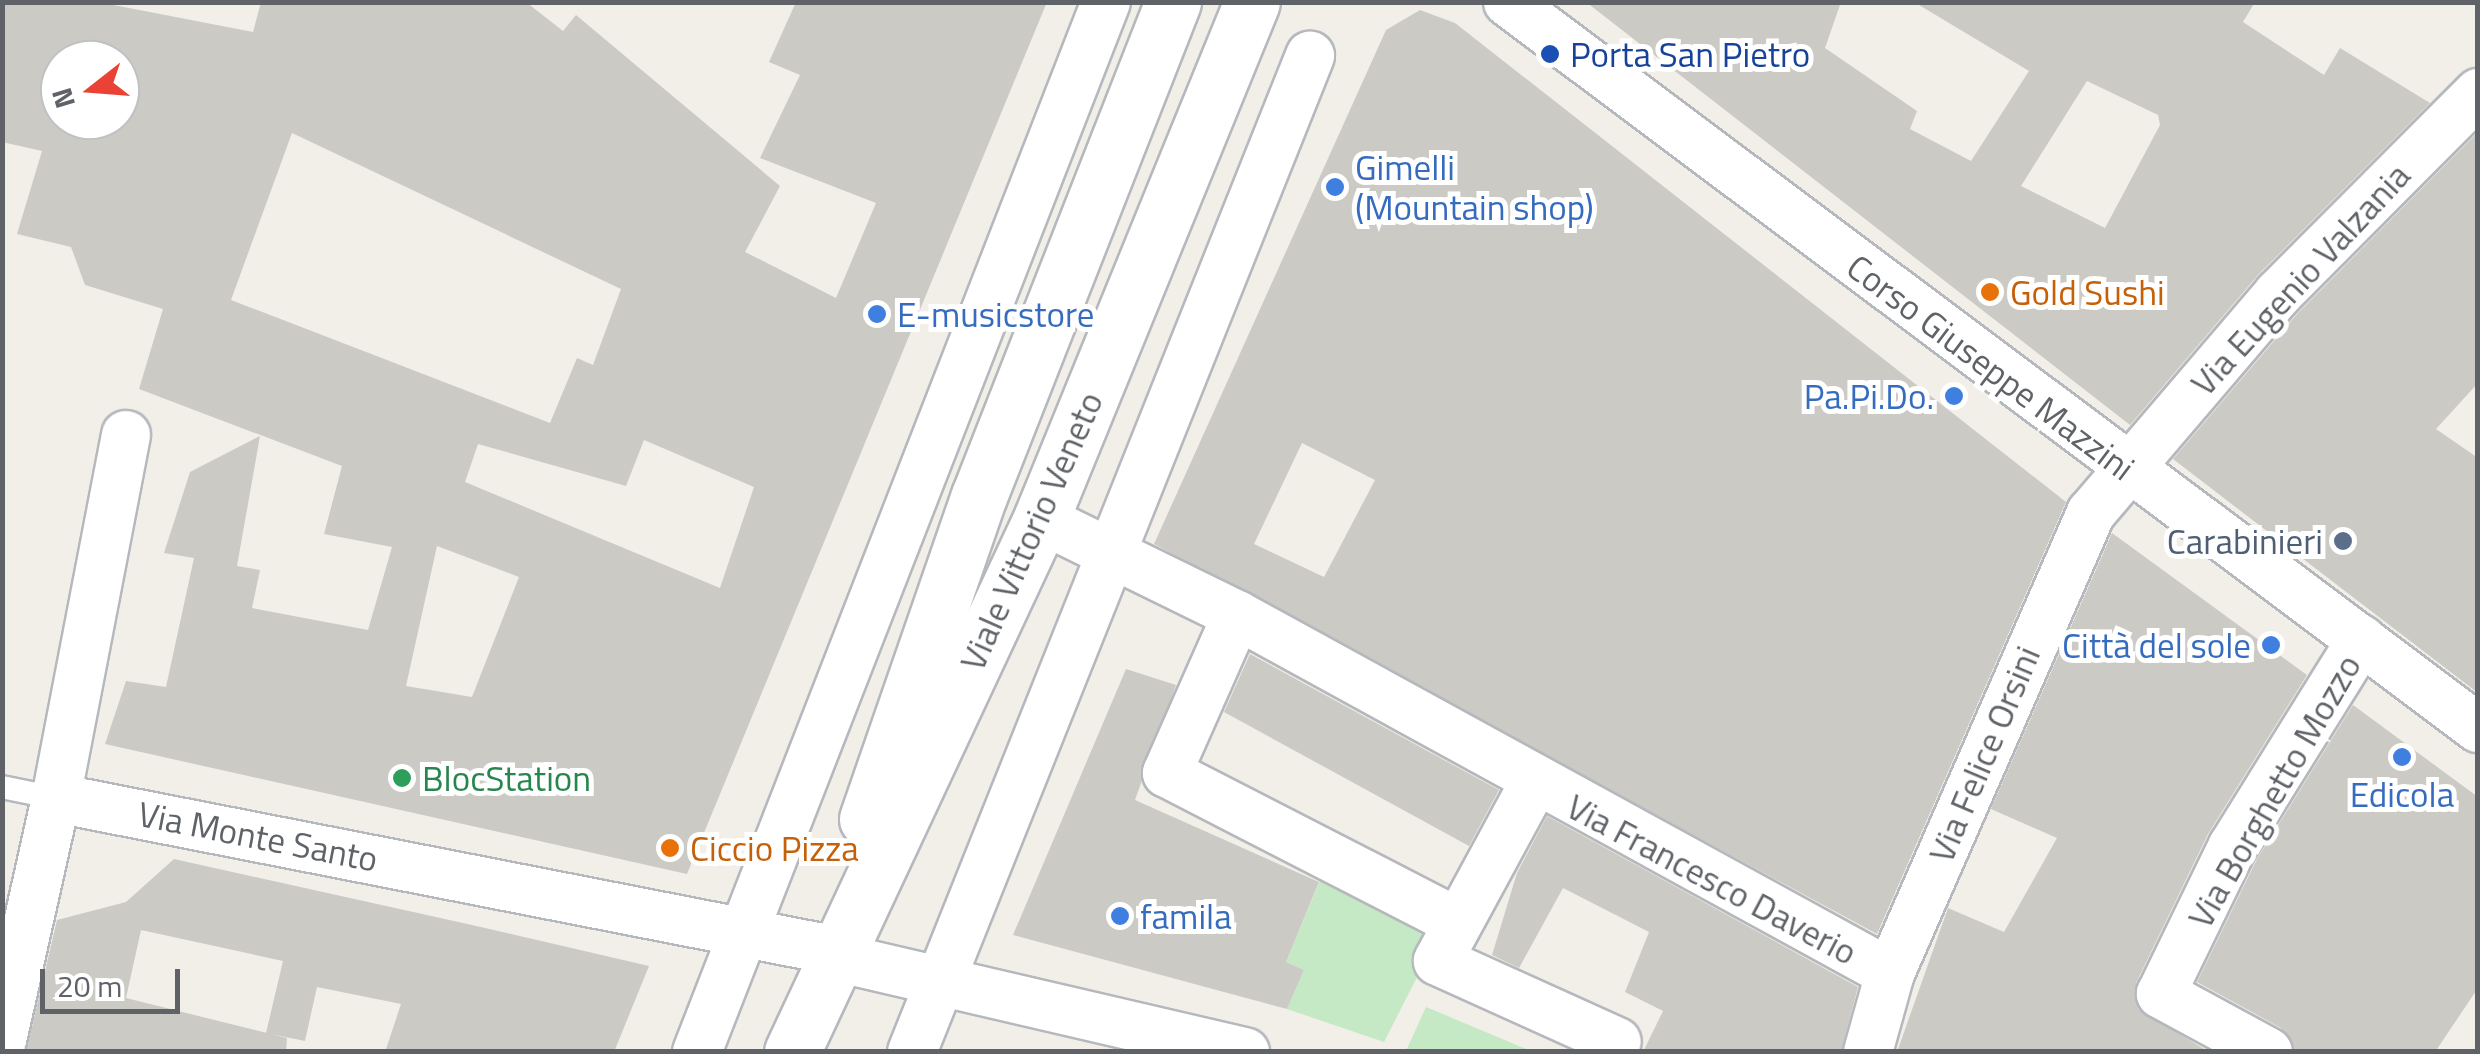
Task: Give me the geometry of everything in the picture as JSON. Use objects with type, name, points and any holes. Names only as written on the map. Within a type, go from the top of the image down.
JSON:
[{"type":"main road","name":"Viale Vittorio Veneto","points":[[789,1052],[829,952],[979,496],[1173,2]]},
{"type":"main road","name":"Viale Vittorio Veneto","points":[[829,952],[1041,518],[1252,2]]},
{"type":"street","points":[[697,1052],[1106,2]]},
{"type":"street","name":"Corso Giuseppe Mazzini","points":[[1508,2],[2128,470],[2478,728]]},
{"type":"street","points":[[912,1052],[1115,554],[1310,56]]},
{"type":"street","name":"Via Eugenio Valzania","points":[[2128,470],[2278,294],[2478,93]]},
{"type":"street","points":[[1036,185],[1092,208]]},
{"type":"street","points":[[2,1040],[56,798],[126,436]]},
{"type":"street","name":"Via Felice Orsini","points":[[1868,1052],[1890,973],[2091,513],[2128,470]]},
{"type":"street","name":"Viale Vittorio Veneto","points":[[923,472],[979,496]]},
{"type":"street","name":"Via Francesco Daverio","points":[[1041,518],[1236,615],[1533,785],[1890,973]]},
{"type":"street","points":[[1236,615],[1167,772],[1457,922]]},
{"type":"street","name":"Via Borghetto Mozzo","points":[[2268,1052],[2161,994],[2233,846],[2362,640]]},
{"type":"street","name":"Via Francesco Daverio","points":[[1533,785],[1438,961],[1618,1042]]},
{"type":"street","name":"Via Monte Santo","points":[[56,798],[745,930],[1172,1042],[1245,1052]]},
{"type":"lane","points":[[2,787],[56,798]]},
{"type":"green space","points":[[1322,876],[1441,930],[1384,1042],[1287,1009],[1304,970],[1286,962]]},
{"type":"green space","points":[[1426,1007],[1531,1051],[1406,1051]]},
{"type":"building","points":[[2,2],[98,2],[253,32],[261,2],[526,2],[563,31],[576,15],[780,186],[745,252],[836,298],[876,203],[760,158],[800,75],[769,62],[796,2],[1047,2],[687,874],[105,744],[126,681],[166,687],[194,558],[164,553],[190,472],[260,436],[237,566],[260,570],[252,608],[368,630],[392,547],[324,534],[342,466],[139,389],[163,309],[85,285],[71,247],[17,234],[42,151],[2,142]],"holes":[[[292,133],[621,289],[593,365],[577,358],[550,423],[231,300]],[[644,440],[754,487],[720,588],[465,482],[478,444],[626,486]],[[437,546],[519,577],[472,697],[406,686]]]},
{"type":"building","points":[[1586,2],[1841,2],[1825,48],[1917,111],[1910,129],[1971,161],[2029,71],[1914,2],[2255,2],[2243,22],[2324,75],[2340,48],[2430,103],[2258,275],[2130,425]],"holes":[[[2087,81],[2158,115],[2160,125],[2105,228],[2021,186]]]},
{"type":"building","points":[[1420,10],[1455,23],[2066,502],[1877,934],[1154,544],[1386,30]],"holes":[[[1302,443],[1375,480],[1324,577],[1254,544]]]},
{"type":"building","points":[[2478,132],[2478,383],[2436,429],[2478,458],[2478,693],[2173,459],[2298,313]]},
{"type":"building","points":[[2112,533],[2307,675],[2208,834],[2136,983],[2138,1009],[2209,1052],[1897,1052],[1948,908],[2004,932],[2057,838],[1991,809]]},
{"type":"building","points":[[1250,654],[1499,790],[1469,846],[1224,712]]},
{"type":"building","points":[[1126,669],[1176,685],[1135,800],[1319,882],[1286,962],[1304,970],[1287,1009],[1013,935]]},
{"type":"building","points":[[2353,705],[2478,797],[2478,988],[2435,1052],[2295,1052],[2281,1028],[2197,982],[2257,859]]},
{"type":"building","points":[[1547,816],[1858,987],[1841,1052],[1643,1052],[1663,1011],[1625,992],[1649,932],[1563,888],[1519,968],[1492,955],[1517,873]]},
{"type":"building","points":[[174,859],[649,966],[614,1052],[385,1052],[401,1004],[317,987],[305,1041],[271,1034],[287,1038],[286,1052],[26,1052],[57,920],[126,902]],"holes":[[[141,930],[283,961],[266,1033],[126,998]]]},
{"type":"place","name":"Porta San Pietro","points":[[1550,54]]},
{"type":"place","name":"Gimelli (Mountain shop)","points":[[1335,187]]},
{"type":"place","name":"Gold Sushi","points":[[1990,292]]},
{"type":"place","name":"E-musicstore","points":[[877,314]]},
{"type":"place","name":"Pa.Pi.Do.","points":[[1954,396]]},
{"type":"place","name":"Carabinieri","points":[[2343,541]]},
{"type":"place","name":"Città del sole","points":[[2271,645]]},
{"type":"place","name":"Edicola","points":[[2402,757]]},
{"type":"place","name":"BlocStation","points":[[402,778]]},
{"type":"place","name":"Ciccio Pizza","points":[[670,848]]},
{"type":"place","name":"famila","points":[[1120,916]]}]
